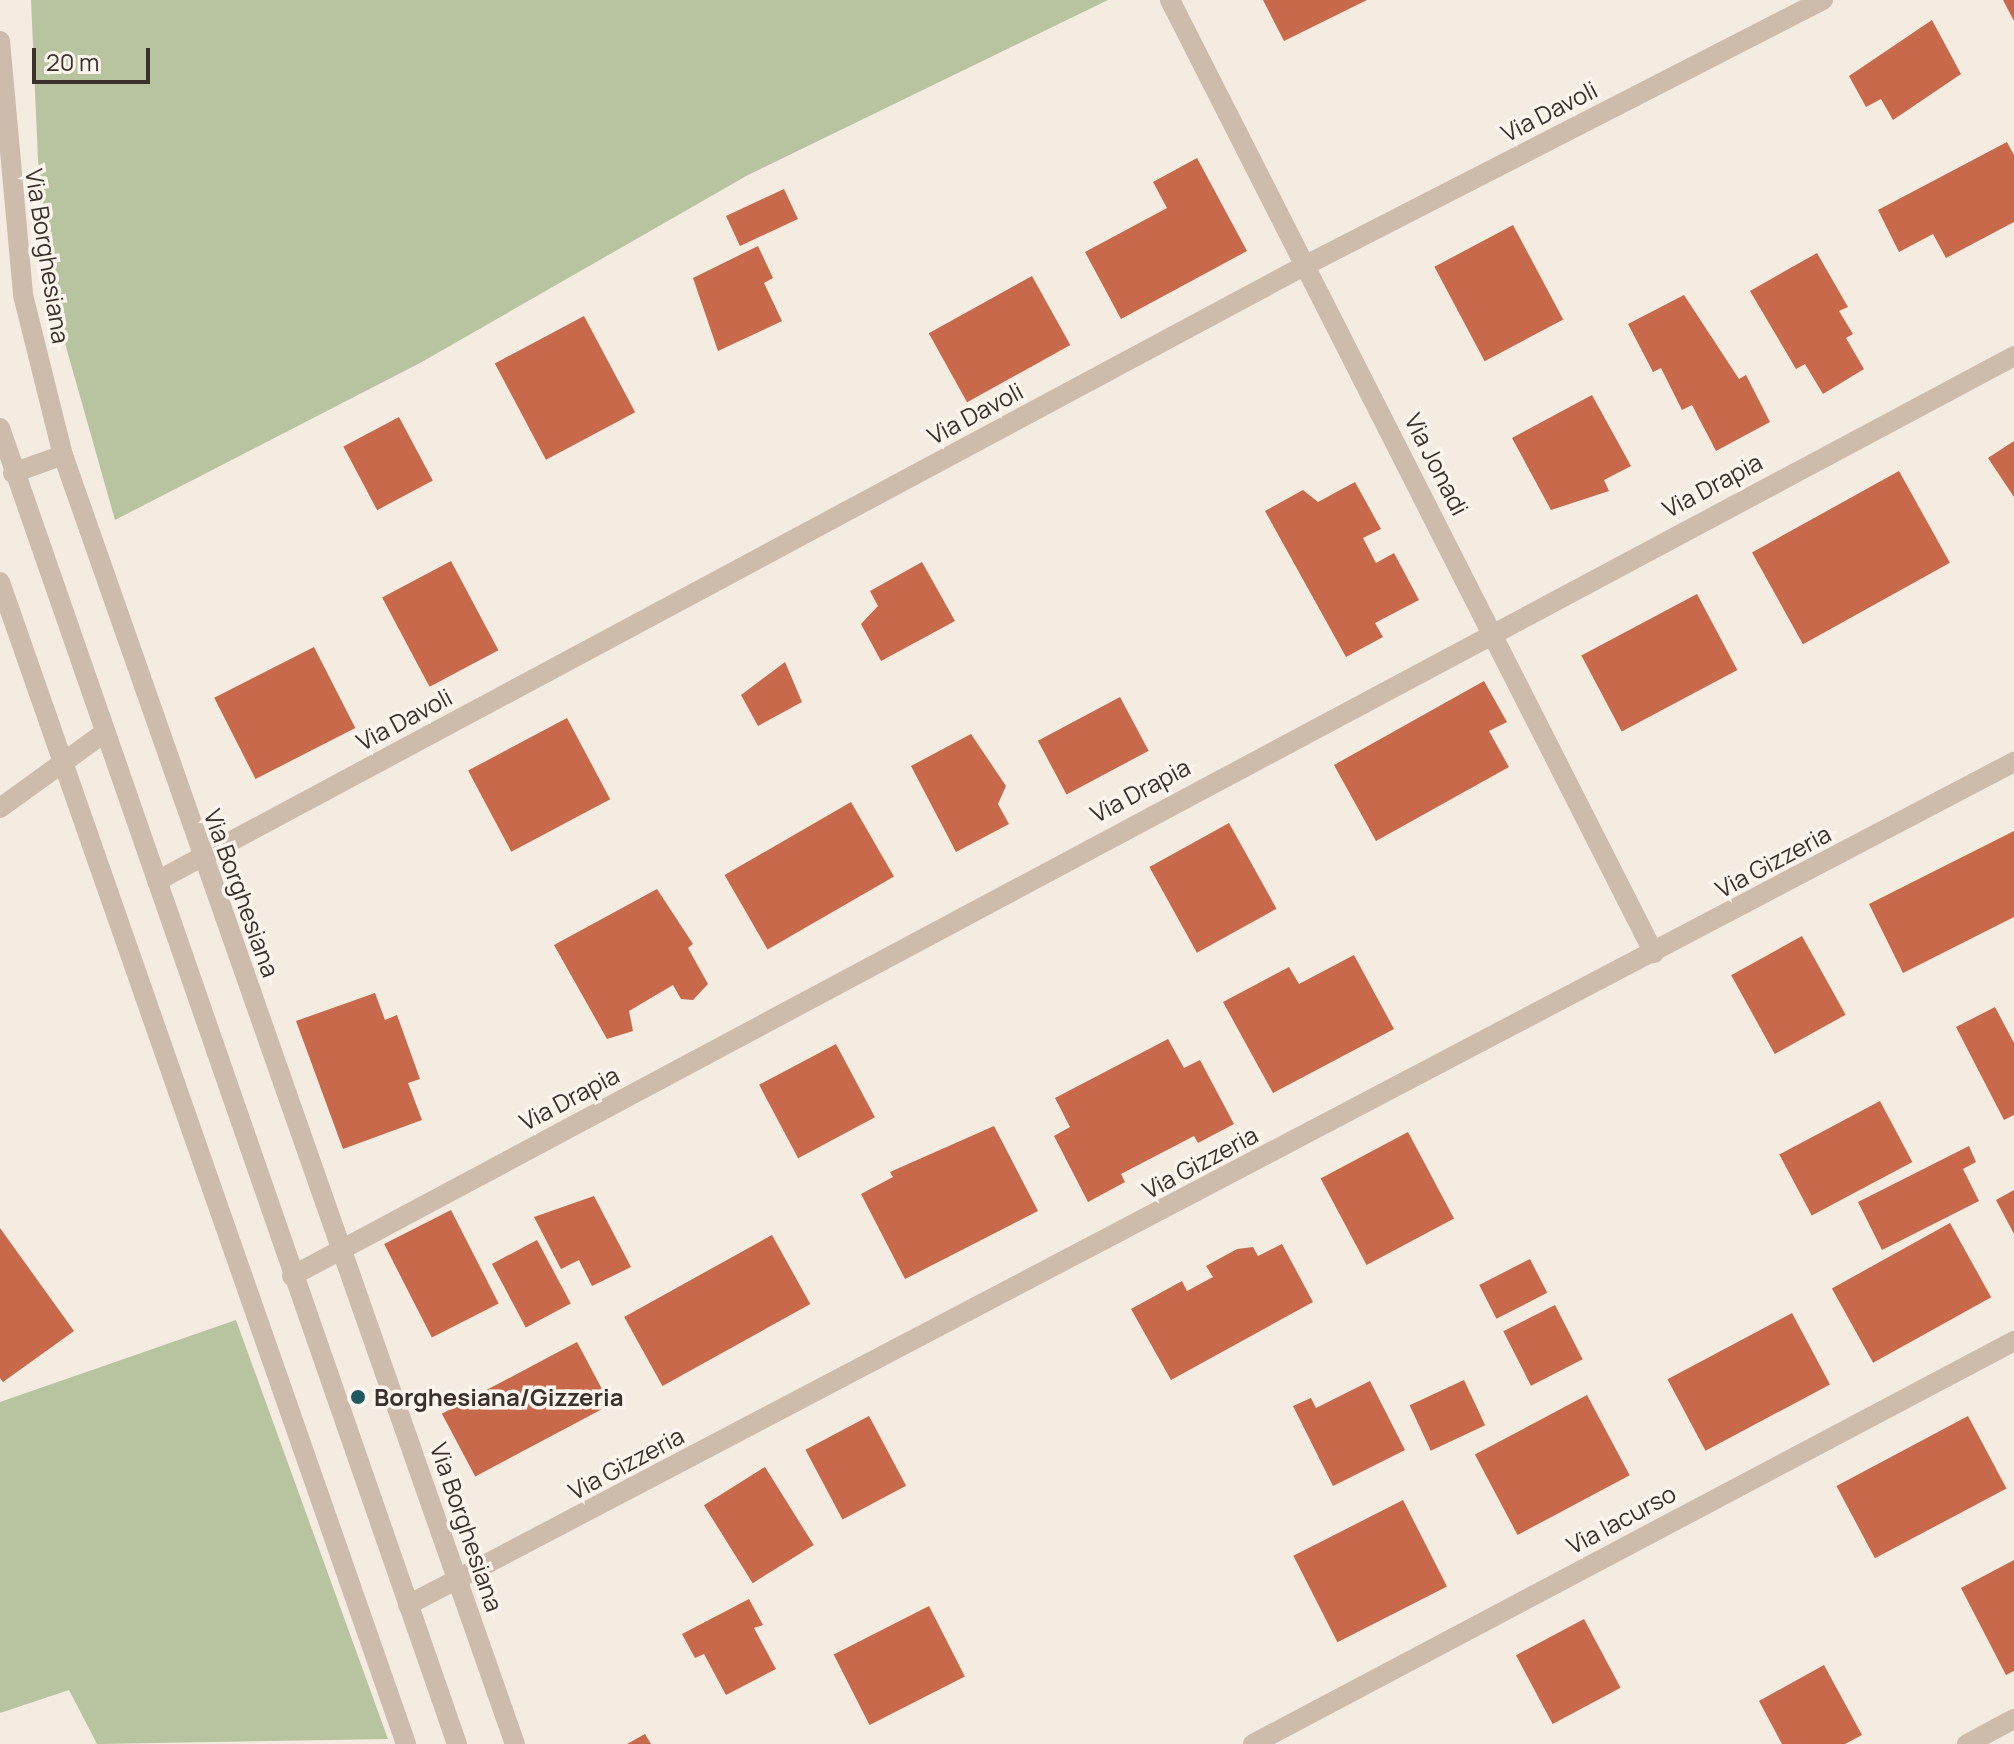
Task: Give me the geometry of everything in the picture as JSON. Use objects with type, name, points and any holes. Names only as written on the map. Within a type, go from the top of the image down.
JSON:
[{"type":"street","name":"Via Jonadi","points":[[1170,0],[1654,953]]},
{"type":"street","name":"Via Davoli","points":[[157,881],[1306,265],[1823,0]]},
{"type":"street","name":"Via Borghesiana","points":[[0,41],[23,295],[63,455],[200,858],[344,1248],[515,1744]]},
{"type":"street","name":"Via Drapia","points":[[292,1276],[1492,630],[2014,356]]},
{"type":"street","points":[[0,428],[13,473],[457,1744]]},
{"type":"street","points":[[13,473],[63,455]]},
{"type":"street","points":[[0,582],[61,764],[406,1744]]},
{"type":"street","points":[[0,808],[104,733]]},
{"type":"street","name":"Via Gizzeria","points":[[408,1605],[2014,762]]},
{"type":"street","name":"Via Iacurso","points":[[1253,1744],[2014,1341]]},
{"type":"street","points":[[1967,1744],[2014,1719]]},
{"type":"green space","points":[[31,0],[1108,0],[748,175],[420,363],[115,520],[57,315],[38,160]]},
{"type":"green space","points":[[236,1320],[388,1739],[97,1744],[69,1690],[0,1713],[0,1402]]},
{"type":"building","points":[[1263,0],[1367,0],[1284,41]]},
{"type":"building","points":[[2003,0],[2014,0],[2014,21]]},
{"type":"building","points":[[1932,20],[1961,74],[1893,120],[1881,99],[1866,107],[1849,76]]},
{"type":"building","points":[[2007,142],[2014,155],[2014,222],[1946,258],[1933,234],[1899,252],[1878,210]]},
{"type":"building","points":[[1197,158],[1247,251],[1121,319],[1085,252],[1167,208],[1153,182]]},
{"type":"building","points":[[784,189],[798,219],[740,246],[726,216]]},
{"type":"building","points":[[1513,225],[1563,319],[1485,361],[1434,267]]},
{"type":"building","points":[[758,246],[773,278],[764,283],[782,321],[718,351],[693,278]]},
{"type":"building","points":[[1817,253],[1848,307],[1839,311],[1853,334],[1846,338],[1864,369],[1823,394],[1805,364],[1796,369],[1750,291]]},
{"type":"building","points":[[1032,276],[1070,345],[967,402],[929,333]]},
{"type":"building","points":[[1684,295],[1739,379],[1746,375],[1770,422],[1716,451],[1692,405],[1682,410],[1661,368],[1653,372],[1628,324]]},
{"type":"building","points":[[584,316],[635,412],[546,460],[495,363]]},
{"type":"building","points":[[1592,395],[1631,466],[1604,480],[1609,491],[1551,510],[1512,438]]},
{"type":"building","points":[[399,417],[433,481],[377,510],[343,447]]},
{"type":"building","points":[[2014,441],[2014,497],[1988,458]]},
{"type":"building","points":[[1899,471],[1950,563],[1803,644],[1752,552]]},
{"type":"building","points":[[1355,482],[1381,529],[1363,538],[1376,563],[1394,553],[1419,600],[1375,623],[1383,637],[1346,657],[1265,511],[1303,490],[1318,502]]},
{"type":"building","points":[[451,561],[498,650],[430,687],[382,598]]},
{"type":"building","points":[[922,562],[955,621],[881,661],[861,624],[878,606],[870,591]]},
{"type":"building","points":[[1697,594],[1737,670],[1622,731],[1581,656]]},
{"type":"building","points":[[314,647],[355,728],[256,779],[214,698]]},
{"type":"building","points":[[785,662],[802,702],[758,726],[741,695]]},
{"type":"building","points":[[1484,681],[1507,722],[1489,731],[1509,767],[1376,841],[1334,765]]},
{"type":"building","points":[[1120,697],[1149,751],[1067,795],[1038,741]]},
{"type":"building","points":[[567,718],[610,799],[511,852],[468,771]]},
{"type":"building","points":[[971,734],[1006,786],[998,804],[1009,824],[956,852],[911,766]]},
{"type":"building","points":[[851,802],[894,876],[768,949],[725,875]]},
{"type":"building","points":[[1229,823],[1277,909],[1197,953],[1149,867]]},
{"type":"building","points":[[2014,831],[2014,917],[1903,973],[1869,904]]},
{"type":"building","points":[[657,889],[693,944],[688,948],[708,984],[693,1000],[681,999],[673,985],[629,1011],[633,1031],[607,1039],[554,945]]},
{"type":"building","points":[[1802,936],[1846,1015],[1775,1054],[1731,975]]},
{"type":"building","points":[[1354,955],[1394,1029],[1273,1093],[1223,1002],[1289,967],[1299,984]]},
{"type":"building","points":[[375,993],[385,1020],[397,1015],[420,1079],[408,1083],[422,1120],[343,1149],[296,1021]]},
{"type":"building","points":[[1995,1007],[2014,1043],[2014,1115],[2004,1120],[1956,1027]]},
{"type":"building","points":[[1168,1039],[1184,1068],[1200,1060],[1234,1124],[1198,1143],[1194,1136],[1121,1174],[1125,1182],[1088,1202],[1054,1136],[1070,1127],[1055,1098]]},
{"type":"building","points":[[836,1044],[875,1117],[798,1158],[759,1085]]},
{"type":"building","points":[[1880,1101],[1912,1162],[1812,1215],[1779,1155]]},
{"type":"building","points":[[994,1126],[1038,1211],[905,1279],[861,1194],[893,1177],[890,1172]]},
{"type":"building","points":[[1408,1132],[1454,1219],[1367,1265],[1321,1178]]},
{"type":"building","points":[[1969,1146],[1976,1162],[1963,1169],[1979,1201],[1882,1250],[1858,1202]]},
{"type":"building","points":[[2014,1190],[2014,1234],[1996,1200]]},
{"type":"building","points":[[594,1196],[631,1267],[592,1286],[579,1260],[561,1269],[534,1217]]},
{"type":"building","points":[[451,1210],[499,1304],[432,1338],[384,1244]]},
{"type":"building","points":[[1950,1223],[1991,1297],[1873,1363],[1832,1288]]},
{"type":"building","points":[[0,1228],[74,1331],[3,1382],[0,1378]]},
{"type":"building","points":[[772,1235],[810,1304],[662,1386],[624,1317]]},
{"type":"building","points":[[537,1240],[571,1304],[526,1328],[492,1264]]},
{"type":"building","points":[[1282,1244],[1313,1302],[1171,1380],[1131,1309],[1182,1281],[1187,1291],[1213,1277],[1206,1266],[1237,1249],[1253,1247],[1258,1256]]},
{"type":"building","points":[[1530,1259],[1547,1293],[1496,1319],[1479,1285]]},
{"type":"building","points":[[1555,1305],[1583,1359],[1531,1386],[1503,1331]]},
{"type":"building","points":[[1792,1313],[1830,1385],[1706,1451],[1668,1379]]},
{"type":"building","points":[[577,1342],[610,1405],[475,1477],[442,1414]]},
{"type":"building","points":[[1464,1380],[1485,1425],[1431,1451],[1410,1405]]},
{"type":"building","points":[[1370,1381],[1405,1450],[1333,1486],[1293,1406],[1311,1398],[1316,1408]]},
{"type":"building","points":[[1587,1395],[1630,1475],[1518,1535],[1475,1455]]},
{"type":"building","points":[[869,1416],[906,1486],[843,1520],[805,1450]]},
{"type":"building","points":[[1968,1416],[2006,1488],[1875,1558],[1836,1486]]},
{"type":"building","points":[[765,1467],[814,1545],[753,1583],[704,1505]]},
{"type":"building","points":[[1403,1500],[1447,1586],[1337,1642],[1293,1556]]},
{"type":"building","points":[[2014,1560],[2014,1671],[2006,1675],[1961,1588]]},
{"type":"building","points":[[749,1599],[763,1625],[754,1628],[776,1669],[726,1695],[704,1654],[695,1658],[682,1634]]},
{"type":"building","points":[[929,1606],[965,1676],[870,1725],[834,1655]]},
{"type":"building","points":[[1584,1619],[1621,1688],[1553,1724],[1516,1655]]},
{"type":"building","points":[[1824,1665],[1862,1735],[1845,1744],[1782,1744],[1759,1701]]},
{"type":"building","points":[[645,1734],[651,1744],[627,1744]]},
{"type":"place","name":"Borghesiana/Gizzeria","points":[[358,1397]]}]
